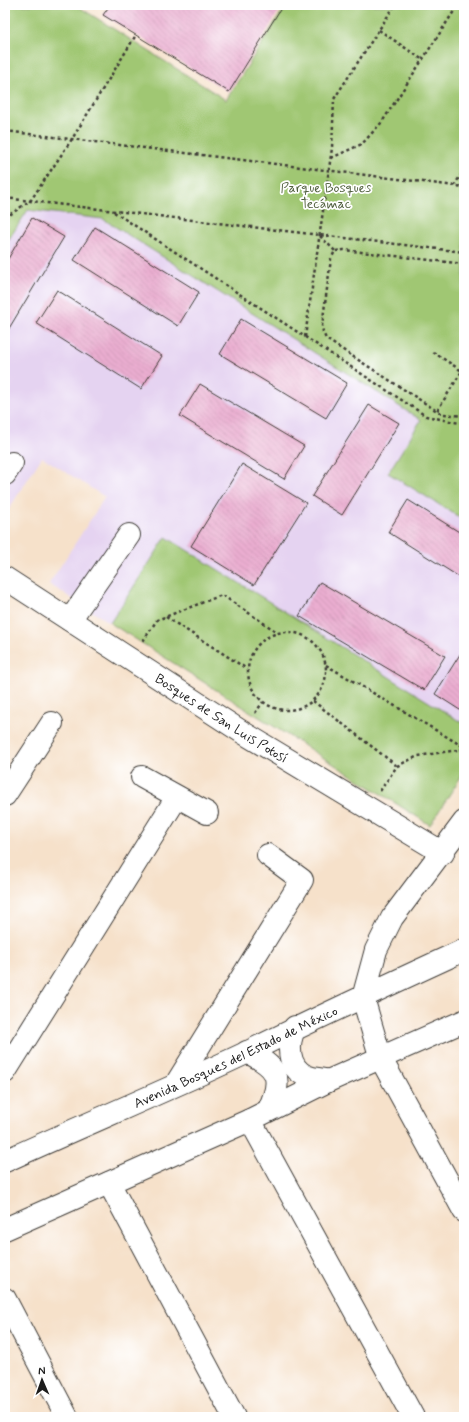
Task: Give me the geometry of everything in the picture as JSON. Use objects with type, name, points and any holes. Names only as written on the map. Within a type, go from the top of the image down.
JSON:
[{"type":"street","points":[[70,620],[128,535]]},
{"type":"street","name":"Bosques de San Luis Potosí","points":[[5,578],[242,732],[442,853]]},
{"type":"street","points":[[5,795],[52,723]]},
{"type":"street","points":[[142,777],[207,813]]},
{"type":"street","points":[[5,1072],[177,797]]},
{"type":"street","points":[[464,822],[392,918],[376,950],[363,998],[381,1059],[464,1211]]},
{"type":"street","points":[[176,1084],[302,880],[268,855]]},
{"type":"street","name":"Avenida Bosques del Estado de México","points":[[5,1161],[247,1052],[295,1027],[363,998],[464,950]]},
{"type":"street","points":[[5,1228],[250,1120],[328,1080],[381,1059],[464,1021]]},
{"type":"street","points":[[295,1027],[290,1040],[290,1054],[295,1068],[307,1076],[328,1080]]},
{"type":"street","points":[[247,1052],[267,1062],[275,1072],[277,1084],[275,1096],[269,1109]]},
{"type":"street","points":[[250,1120],[413,1417]]},
{"type":"street","points":[[108,1183],[234,1417]]},
{"type":"street","points":[[5,1298],[67,1417]]},
{"type":"path","points":[[305,337],[332,148],[334,99],[395,5]]},
{"type":"path","points":[[330,158],[362,144],[382,122],[458,5]]},
{"type":"path","points":[[379,30],[423,60]]},
{"type":"path","points":[[5,218],[30,200],[72,139],[136,35]]},
{"type":"path","points":[[5,131],[464,187]]},
{"type":"path","points":[[454,186],[464,170]]},
{"type":"path","points":[[5,198],[464,252]]},
{"type":"path","points":[[114,212],[426,416],[464,424]]},
{"type":"path","points":[[320,235],[335,251]]},
{"type":"path","points":[[335,251],[344,250],[464,264]]},
{"type":"path","points":[[335,251],[330,259],[322,326],[322,332],[326,339],[437,411],[443,414],[464,416]]},
{"type":"path","points":[[433,352],[462,371],[437,411]]},
{"type":"path","points":[[443,414],[443,419]]},
{"type":"path","points":[[130,659],[157,620],[222,595],[278,632]]},
{"type":"path","points":[[166,617],[247,669]]},
{"type":"path","points":[[278,632],[290,632],[303,635],[314,642],[322,652],[326,665],[326,679],[321,691],[312,701],[301,708],[288,711],[274,708],[263,702],[254,693],[249,682],[247,669],[250,656],[256,646],[266,637],[278,632]]},
{"type":"path","points":[[326,665],[464,748]]},
{"type":"path","points":[[312,701],[396,766]]},
{"type":"path","points":[[368,809],[396,766],[418,756],[464,748]]},
{"type":"shaded area","points":[[28,210],[103,219],[421,420],[388,472],[464,520],[464,724],[166,537],[110,623],[49,584],[105,497],[42,457],[5,515],[5,245]]},
{"type":"green space","name":"Parque Bosques Tecámac","points":[[5,5],[76,5],[226,100],[286,5],[464,5],[464,520],[388,473],[421,420],[103,219],[28,210],[5,245]]},
{"type":"green space","points":[[166,537],[464,724],[464,772],[430,825],[110,623]]},
{"type":"building","points":[[110,5],[283,5],[229,92],[103,15]]},
{"type":"building","points":[[32,218],[64,237],[5,335],[5,264]]},
{"type":"building","points":[[95,227],[199,292],[178,326],[74,260]]},
{"type":"building","points":[[57,290],[162,356],[141,389],[36,323]]},
{"type":"building","points":[[241,319],[347,383],[326,418],[220,354]]},
{"type":"building","points":[[200,384],[304,446],[284,479],[180,416]]},
{"type":"building","points":[[369,405],[399,423],[342,515],[312,496]]},
{"type":"building","points":[[242,464],[306,503],[254,585],[191,546]]},
{"type":"building","points":[[408,500],[464,535],[464,580],[388,532]]},
{"type":"building","points":[[320,582],[445,656],[424,690],[299,616]]},
{"type":"building","points":[[464,648],[464,711],[463,712],[435,694]]}]
